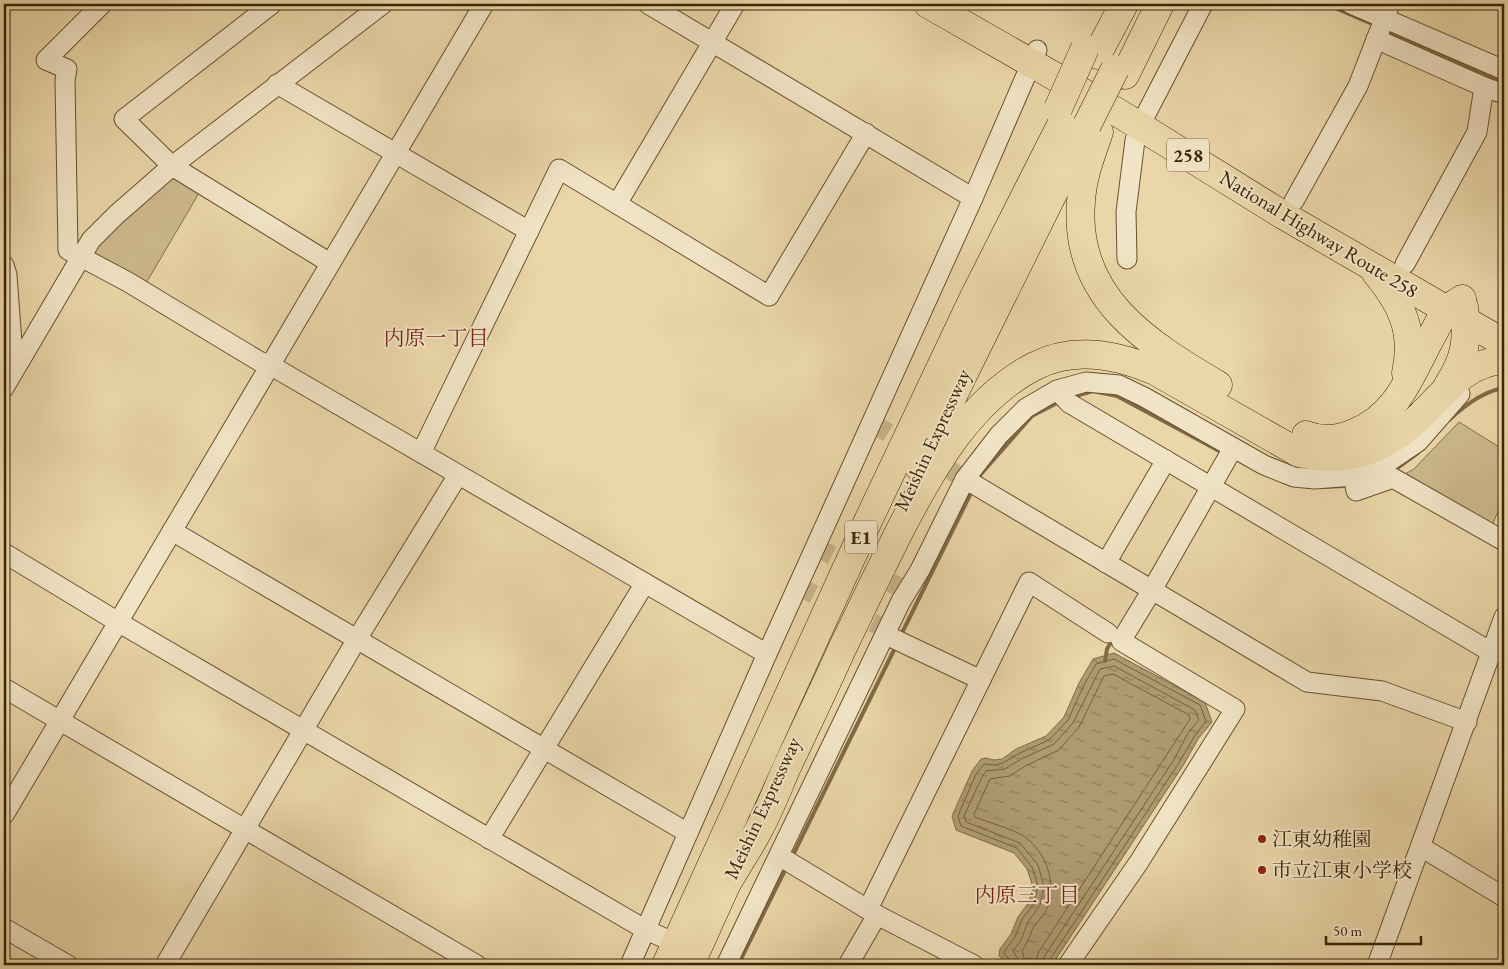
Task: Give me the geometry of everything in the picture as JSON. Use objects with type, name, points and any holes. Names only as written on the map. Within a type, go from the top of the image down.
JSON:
[{"type":"highway","name":"National Highway Route 258","points":[[928,4],[1034,57],[1143,121],[1294,201],[1405,264],[1459,310],[1504,343]]},
{"type":"highway","name":"National Highway Route 258","points":[[960,4],[1034,57]]},
{"type":"highway","points":[[1102,4],[1096,26],[1106,62]]},
{"type":"highway","name":"Meishin Expressway","points":[[701,964],[729,880],[962,377],[1078,119],[1106,62],[1124,4]]},
{"type":"highway","name":"Meishin Expressway","points":[[1106,62],[1149,4]]},
{"type":"highway","points":[[1160,4],[1106,62],[1078,119],[1084,178],[1080,202],[1083,244],[1088,262],[1105,298],[1140,333],[1187,367],[1308,436],[1321,439],[1335,439],[1350,435],[1376,422],[1387,413],[1459,310]]},
{"type":"highway","name":"Meishin Expressway","points":[[666,965],[868,521],[973,299],[1078,119]]},
{"type":"highway","name":"National Highway Route 258","points":[[1143,121],[1283,215],[1360,259],[1459,310],[1504,322]]},
{"type":"highway","points":[[1360,259],[1388,287],[1397,302],[1406,324],[1409,348],[1408,363],[1396,401]]},
{"type":"highway","points":[[1452,393],[1454,376],[1465,349],[1467,335],[1459,310]]},
{"type":"highway","points":[[729,880],[758,830],[863,604],[932,471],[982,406],[1019,376],[1036,366],[1060,358],[1095,354],[1114,356],[1155,371],[1299,453],[1316,457],[1334,458],[1353,455],[1389,441],[1452,393],[1469,370],[1482,364],[1504,360]]},
{"type":"street","points":[[102,4],[46,60],[67,69],[65,80],[68,250],[128,282],[260,361],[270,365],[767,654]]},
{"type":"street","points":[[272,4],[124,119],[172,166],[330,263]]},
{"type":"street","points":[[4,388],[91,240],[116,215],[172,166],[383,4]]},
{"type":"street","points":[[4,815],[484,4]]},
{"type":"street","points":[[648,4],[973,198]]},
{"type":"street","points":[[617,204],[735,4]]},
{"type":"street","points":[[1127,259],[1126,212],[1135,140],[1203,4]]},
{"type":"street","points":[[1351,4],[1484,87],[1504,94]]},
{"type":"street","points":[[1382,23],[1504,70]]},
{"type":"street","points":[[1294,201],[1358,86],[1382,23]]},
{"type":"street","points":[[630,965],[767,654],[973,198],[1034,57]]},
{"type":"street","points":[[277,84],[529,231]]},
{"type":"street","points":[[1405,264],[1476,132],[1484,87]]},
{"type":"street","points":[[421,453],[559,169],[769,296],[866,133]]},
{"type":"street","points":[[4,265],[7,275],[14,370]]},
{"type":"street","points":[[726,965],[786,860],[894,639],[901,601],[999,435],[1026,408],[1062,396],[1086,382],[1119,386],[1144,397],[1230,453],[1294,477],[1315,479],[1353,476],[1390,461],[1418,442],[1452,393]]},
{"type":"street","points":[[1062,396],[1166,460],[1491,652]]},
{"type":"street","points":[[1068,965],[1139,862],[1234,708],[1121,640],[1147,587],[1207,484],[1230,453]]},
{"type":"street","points":[[1106,562],[1166,460]]},
{"type":"street","points":[[165,965],[358,639],[458,475]]},
{"type":"street","points":[[1353,476],[1356,490],[1393,478],[1504,541]]},
{"type":"street","points":[[972,483],[1307,682],[1382,691],[1467,722]]},
{"type":"street","points":[[172,531],[688,833]]},
{"type":"street","points":[[4,553],[304,731],[646,930],[664,938]]},
{"type":"street","points":[[490,838],[644,582]]},
{"type":"street","points":[[848,965],[981,680],[1029,582],[1108,633]]},
{"type":"street","points":[[1377,965],[1491,652],[1502,629]]},
{"type":"street","points":[[894,639],[981,680]]},
{"type":"street","points":[[4,688],[477,965]]},
{"type":"street","points":[[1421,847],[1504,897]]},
{"type":"street","points":[[786,860],[872,912],[974,965]]},
{"type":"street","points":[[4,928],[68,965]]},
{"type":"shaded area","points":[[171,175],[199,193],[145,285],[93,256],[97,244]]},
{"type":"shaded area","points":[[1459,422],[1504,450],[1504,497],[1491,528],[1401,476],[1414,469]]},
{"type":"water","points":[[1114,653],[1205,702],[1212,722],[1198,739],[1184,764],[1052,965],[1010,965],[999,956],[1000,949],[1029,902],[1033,887],[1027,869],[1014,853],[956,830],[952,816],[972,771],[981,759],[1002,759],[1016,749],[1046,736],[1064,717],[1079,683],[1093,659]]},
{"type":"waterway","points":[[1326,4],[1377,26]]},
{"type":"waterway","points":[[1385,30],[1504,83]]},
{"type":"waterway","points":[[1449,420],[1481,396],[1504,388]]},
{"type":"waterway","points":[[1072,397],[1093,391],[1117,396],[1223,453],[1222,455]]},
{"type":"waterway","points":[[977,481],[1032,416],[1059,402]]},
{"type":"waterway","points":[[1392,472],[1418,453]]},
{"type":"waterway","points":[[1320,487],[1345,486]]},
{"type":"waterway","points":[[901,635],[973,489]]},
{"type":"waterway","points":[[1105,661],[1107,649],[1114,637]]},
{"type":"waterway","points":[[792,857],[896,646]]},
{"type":"waterway","points":[[738,965],[787,866]]},
{"type":"waterway","points":[[1389,961],[1396,965]]},
{"type":"tunnel","points":[[872,423],[965,479]]},
{"type":"tunnel","points":[[815,547],[908,591]]},
{"type":"tunnel","points":[[797,586],[888,630]]},
{"type":"place","name":"江東幼稚園","points":[[1262,839]]},
{"type":"place","name":"市立江東小学校","points":[[1262,870]]},
{"type":"district","name":"内原一丁目","points":[[436,338]]},
{"type":"district","name":"内原三丁目","points":[[1027,895]]}]
